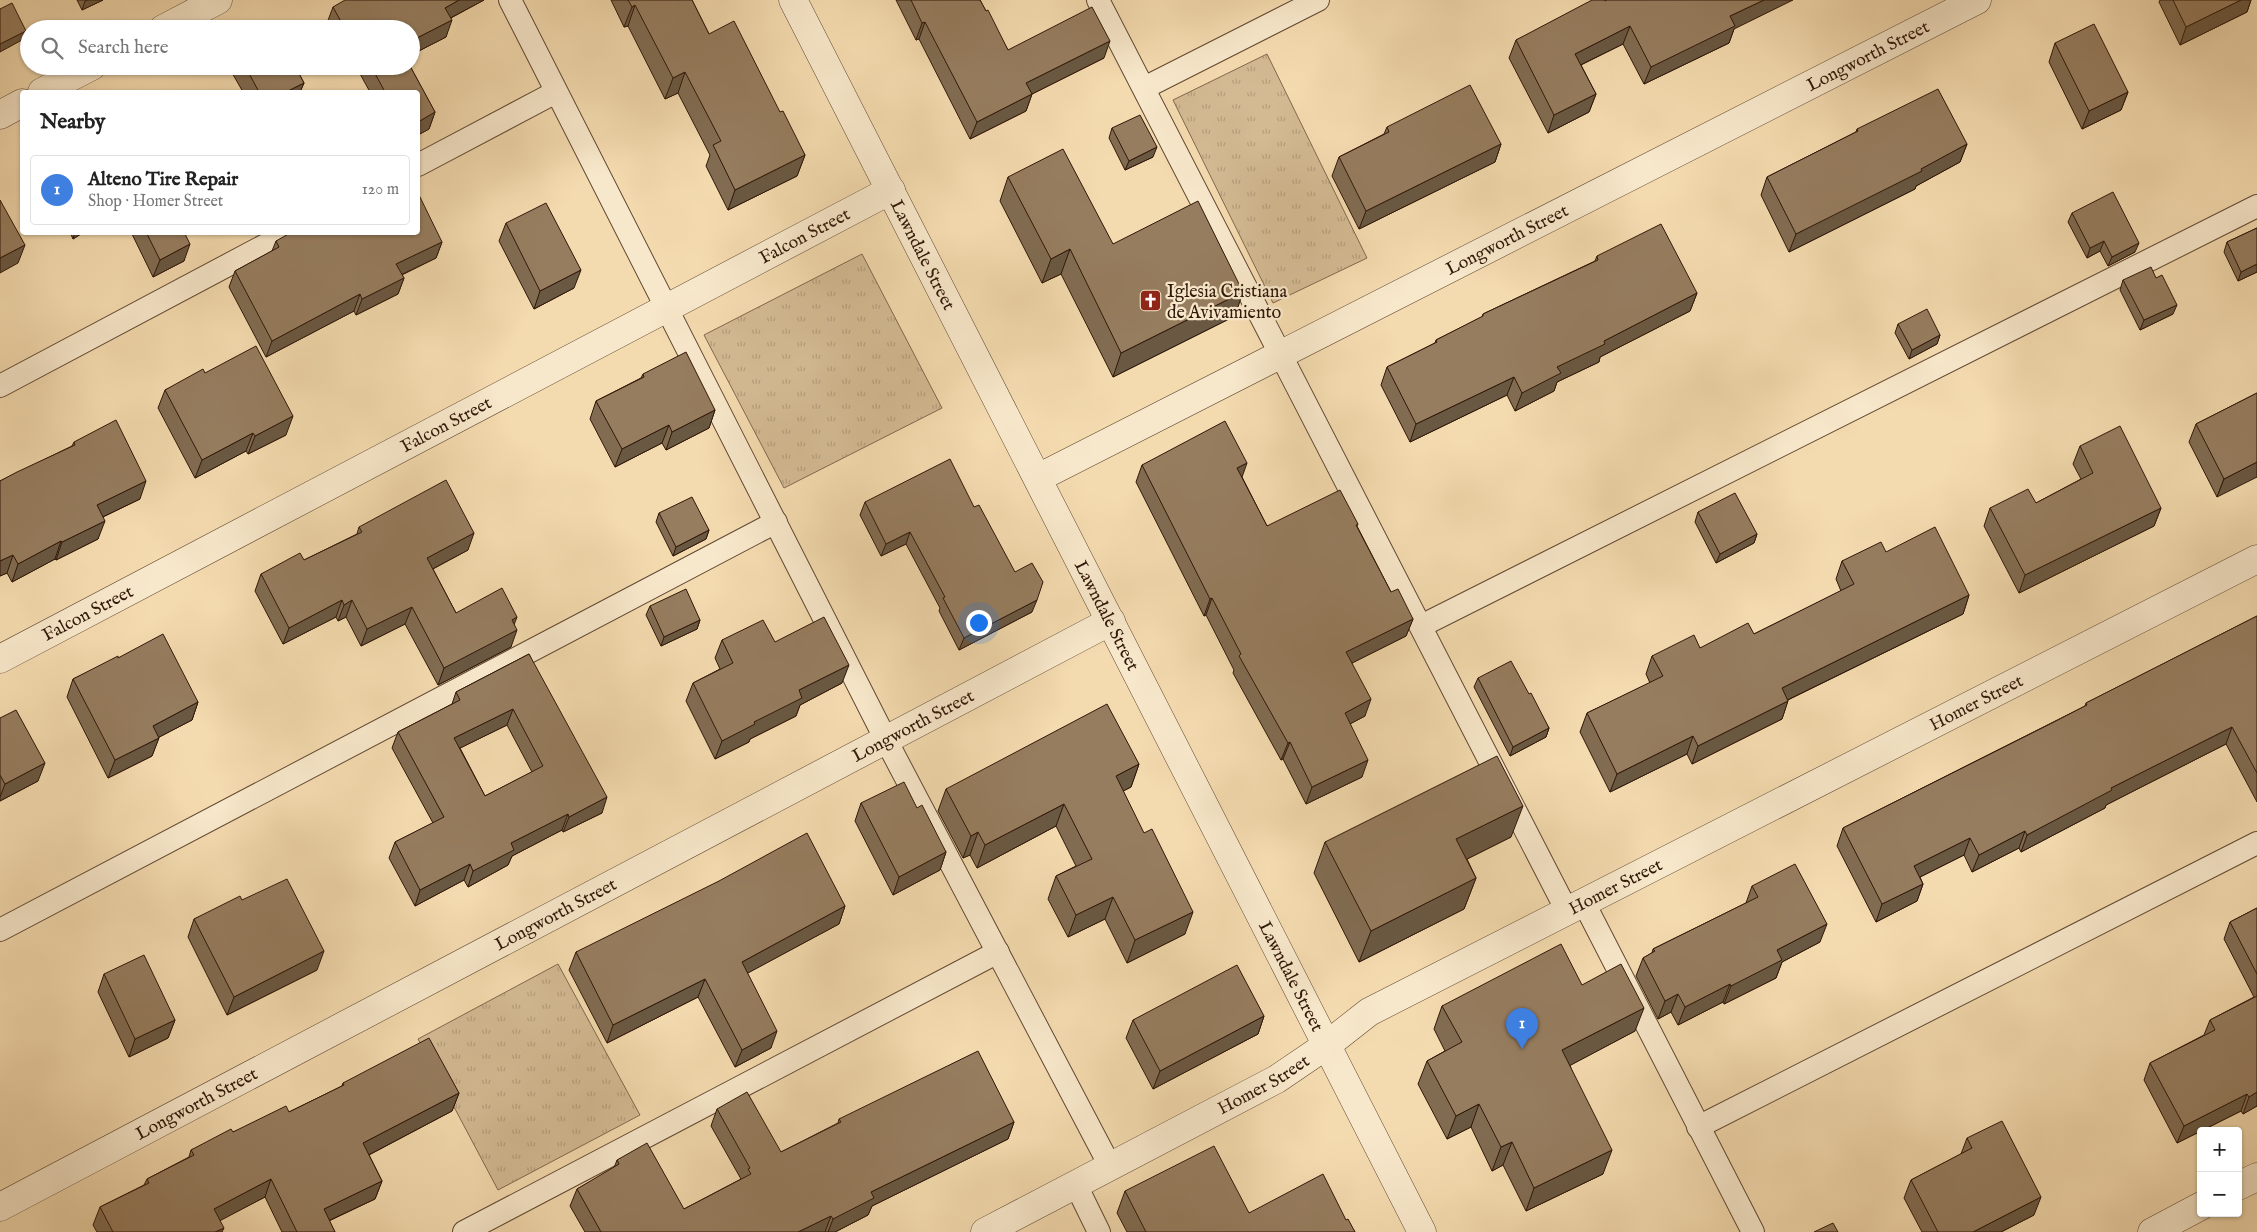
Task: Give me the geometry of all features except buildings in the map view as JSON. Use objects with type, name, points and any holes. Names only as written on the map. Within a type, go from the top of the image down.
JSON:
[{"type":"street","points":[[180,20],[218,0]]},
{"type":"street","name":"Lawndale Street","points":[[793,0],[1422,1232]]},
{"type":"street","name":"Longworth Street","points":[[1038,478],[1977,0]]},
{"type":"street","points":[[46,90],[75,75]]},
{"type":"street","points":[[0,114],[20,104]]},
{"type":"street","name":"Falcon Street","points":[[0,659],[891,190]]},
{"type":"street","name":"Homer Street","points":[[985,1232],[1276,1079],[1327,1045],[1370,1012],[2257,558]]},
{"type":"street","name":"Longworth Street","points":[[0,1207],[1111,621]]},
{"type":"street","points":[[2242,1184],[2257,1177]]},
{"type":"street","points":[[2152,1232],[2197,1208]]},
{"type":"lane","points":[[510,0],[886,740],[1110,1166]]},
{"type":"lane","points":[[1098,0],[1421,626],[1698,1127],[1753,1232]]},
{"type":"lane","points":[[1144,88],[1318,0]]},
{"type":"lane","points":[[420,164],[556,92]]},
{"type":"lane","points":[[1421,626],[2257,206]]},
{"type":"lane","points":[[0,386],[284,235]]},
{"type":"lane","points":[[0,930],[776,522]]},
{"type":"lane","points":[[1698,1127],[2257,843]]},
{"type":"lane","points":[[464,1232],[998,952]]},
{"type":"lane","points":[[1076,1184],[1099,1232]]},
{"type":"green space","points":[[1267,54],[1367,258],[1273,303],[1173,100]]},
{"type":"green space","points":[[862,254],[942,408],[784,488],[704,335]]},
{"type":"green space","points":[[558,964],[640,1115],[498,1190],[418,1039]]},
{"type":"place","name":"Iglesia Cristiana de Avivamiento","points":[[1151,301]]},
{"type":"place","name":"Alteno Tire Repair","points":[[1522,1049]]}]
